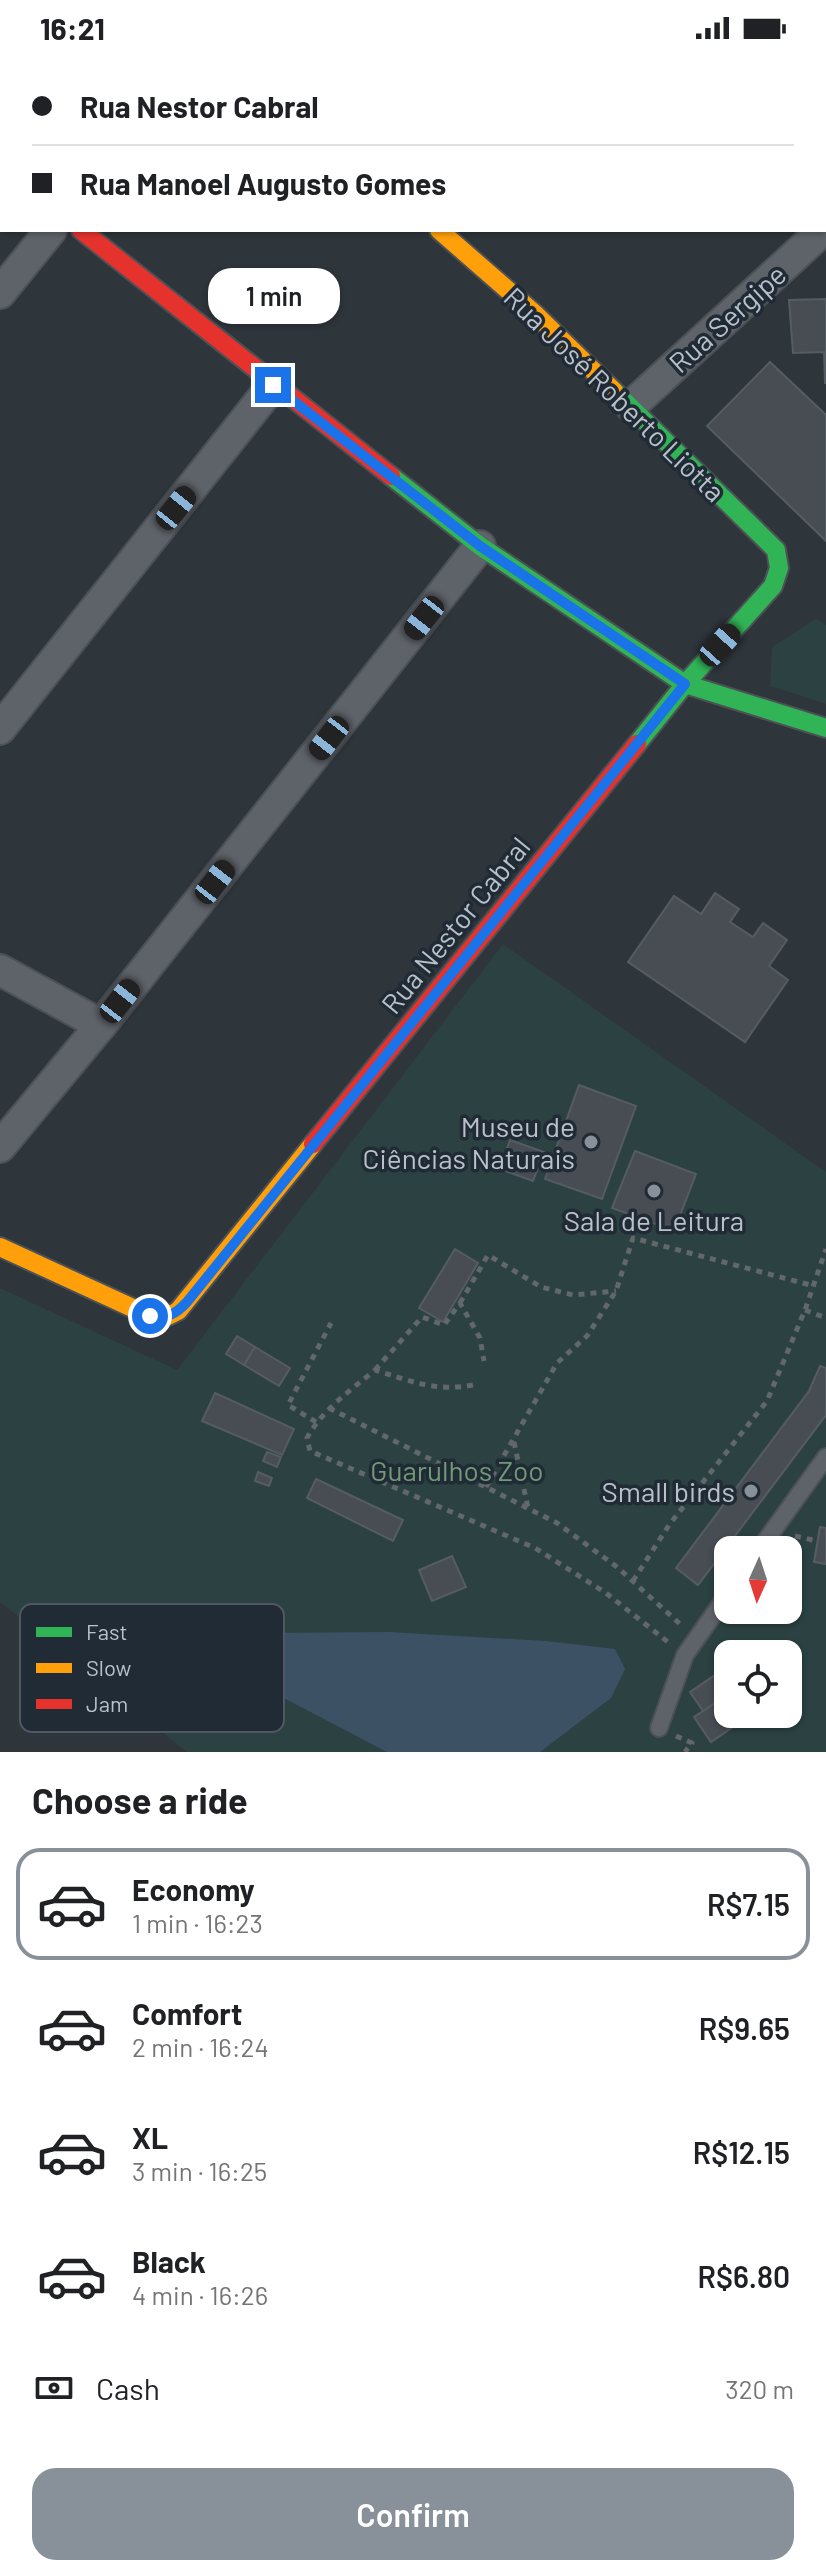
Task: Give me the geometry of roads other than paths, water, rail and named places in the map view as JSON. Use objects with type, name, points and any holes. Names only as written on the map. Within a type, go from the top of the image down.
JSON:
[{"type":"street","points":[[0,293],[49,232]]},
{"type":"street","points":[[83,232],[480,546],[685,684],[826,728]]},
{"type":"street","name":"Rua José Roberto Liotta","points":[[441,232],[534,313],[631,406],[776,550],[780,566]]},
{"type":"street","name":"Rua Sergipe","points":[[631,406],[821,232]]},
{"type":"street","points":[[0,729],[273,385]]},
{"type":"street","points":[[0,1147],[101,1025],[480,546]]},
{"type":"street","name":"Rua Nestor Cabral","points":[[0,1247],[150,1316],[168,1316],[178,1311],[685,684],[773,586],[780,566]]},
{"type":"street","points":[[0,970],[101,1025]]},
{"type":"lane","points":[[769,1536],[826,1457]]},
{"type":"lane","points":[[659,1728],[685,1655],[714,1613]]},
{"type":"water","points":[[389,1632],[546,1641],[615,1649],[625,1669],[611,1698],[540,1752],[387,1752],[284,1698],[284,1633]]},
{"type":"place","name":"Museu de Ciências Naturais","points":[[591,1142]]},
{"type":"place","name":"Sala de Leitura","points":[[654,1191]]},
{"type":"place","name":"Small birds","points":[[751,1491]]},
{"type":"park label","name":"Guarulhos Zoo","points":[[457,1470]]}]
